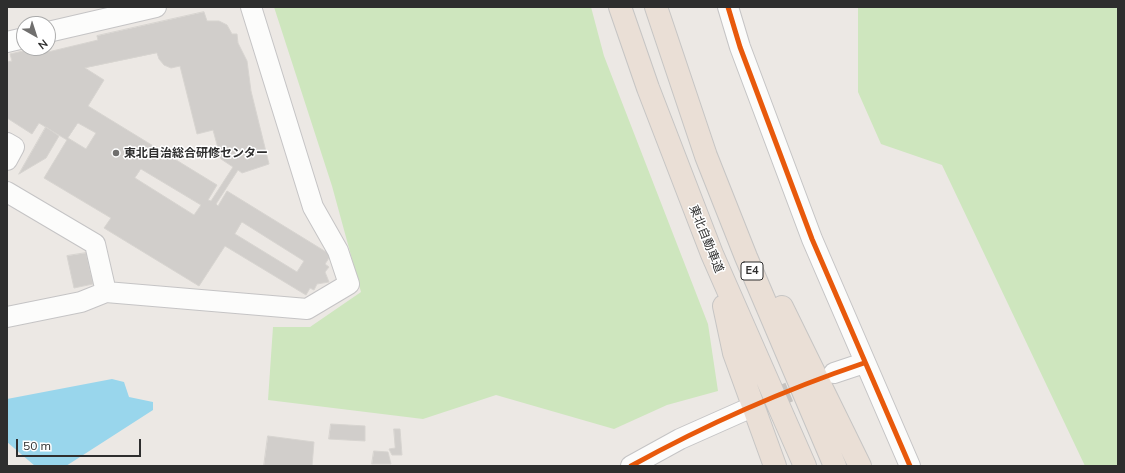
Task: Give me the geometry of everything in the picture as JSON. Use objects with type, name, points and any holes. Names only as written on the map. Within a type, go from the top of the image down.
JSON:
[{"type":"highway","name":"東北自動車道","points":[[620,7],[648,88],[712,254],[805,466]]},
{"type":"highway","name":"E4","points":[[656,7],[706,156],[743,250],[835,466]]},
{"type":"highway","points":[[677,72],[766,273],[860,466]]},
{"type":"highway","points":[[712,254],[734,353],[775,466]]},
{"type":"street","points":[[56,30],[156,7]]},
{"type":"street","points":[[7,317],[81,302],[106,292],[307,309],[349,284],[338,251],[313,207],[251,7]]},
{"type":"street","points":[[728,7],[740,48],[812,239],[864,363],[910,466]]},
{"type":"street","points":[[7,143],[14,148],[7,160]]},
{"type":"street","points":[[7,192],[95,244],[106,292]]},
{"type":"street","points":[[834,373],[864,363]]},
{"type":"street","points":[[631,466],[680,439],[743,411]]},
{"type":"green space","points":[[274,7],[591,7],[604,56],[708,324],[718,391],[667,405],[614,429],[496,395],[423,419],[268,400],[273,327],[310,327],[361,292],[332,186]]},
{"type":"green space","points":[[858,7],[1118,7],[1118,466],[1085,466],[942,165],[881,144],[858,92]]},
{"type":"water","points":[[112,379],[124,382],[129,397],[153,402],[153,410],[66,466],[35,466],[7,442],[7,399]]},
{"type":"building","points":[[204,12],[207,21],[219,21],[227,25],[232,34],[237,34],[238,43],[247,61],[251,91],[269,164],[242,173],[238,170],[216,204],[218,206],[227,191],[331,255],[325,264],[329,267],[325,272],[329,282],[317,284],[314,290],[310,288],[306,295],[225,246],[199,286],[104,228],[111,218],[44,178],[67,140],[39,123],[32,134],[7,118],[7,62],[12,61],[10,54],[16,53],[16,56],[56,56],[56,50],[98,40],[97,36]],"holes":[[[157,53],[159,59],[164,65],[171,68],[180,66],[197,134],[213,130],[221,159],[233,167],[211,201],[208,200],[217,185],[88,106],[104,80],[85,68]],[[78,123],[96,133],[86,149],[68,138]],[[141,169],[201,205],[194,215],[135,178]],[[242,222],[304,261],[297,272],[235,234]]]},
{"type":"building","points":[[46,127],[59,136],[46,158],[19,174]]},
{"type":"building","points":[[86,253],[93,284],[74,288],[67,256]]},
{"type":"building","points":[[331,424],[365,426],[365,441],[329,439]]},
{"type":"building","points":[[394,429],[400,429],[402,455],[392,455],[389,449],[395,448]]},
{"type":"building","points":[[268,436],[314,442],[312,466],[264,466]]},
{"type":"building","points":[[374,451],[388,452],[391,464],[372,464]]},
{"type":"tunnel","points":[[743,411],[816,381]]},
{"type":"cycle path","points":[[728,7],[740,47],[812,239],[910,466]]},
{"type":"cycle path","points":[[631,466],[687,436],[745,409],[834,373],[864,363]]},
{"type":"place","name":"東北自治総合研修センター","points":[[116,153]]}]
